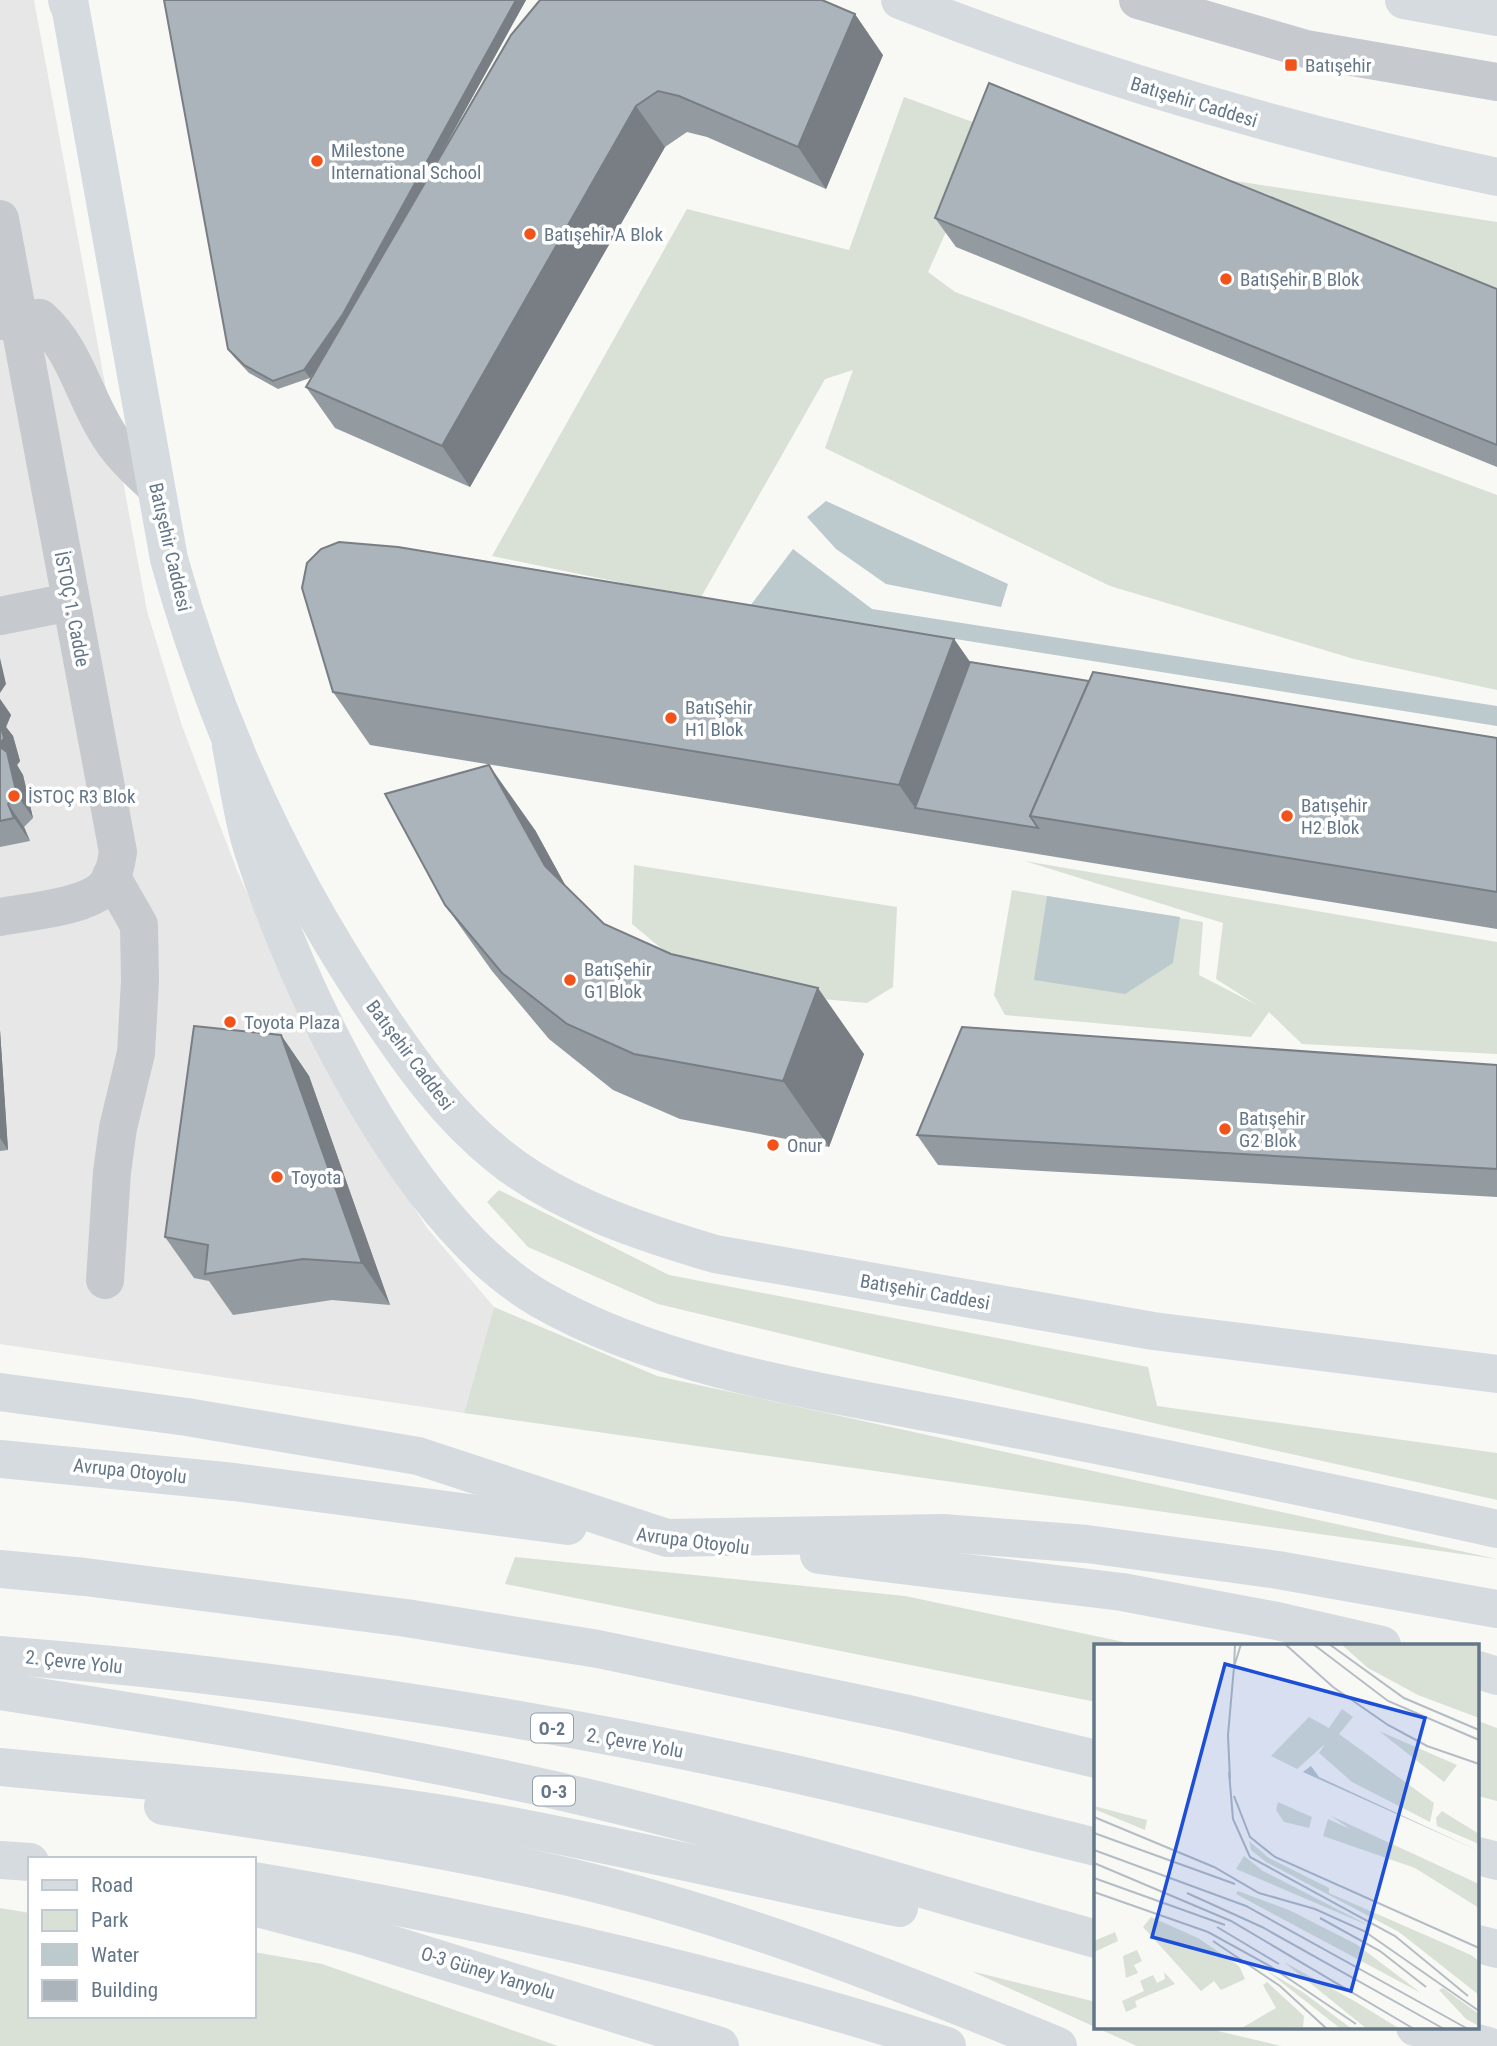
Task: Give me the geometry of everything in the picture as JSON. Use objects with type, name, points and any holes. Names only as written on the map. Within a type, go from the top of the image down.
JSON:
[{"type":"main road","name":"Batışehir Caddesi","points":[[900,0],[1089,70],[1257,121],[1385,154],[1497,177]]},
{"type":"main road","points":[[1404,0],[1497,17]]},
{"type":"main road","name":"Batışehir Caddesi","points":[[68,1],[169,559],[192,643],[231,746],[327,938],[408,1059],[460,1121],[500,1158],[578,1203],[648,1234],[715,1254],[1153,1331],[1497,1374]]},
{"type":"main road","points":[[231,746],[252,849],[294,956],[345,1069],[446,1219],[491,1262],[540,1299],[625,1339],[691,1361],[930,1412],[1297,1484],[1497,1529]]},
{"type":"main road","points":[[0,1392],[187,1418],[418,1456],[667,1538],[943,1533],[1087,1544],[1279,1570],[1497,1609]]},
{"type":"main road","name":"Avrupa Otoyolu","points":[[0,1459],[234,1482],[667,1538],[1122,1592],[1377,1644]]},
{"type":"main road","points":[[0,1569],[85,1577],[406,1618],[598,1649],[904,1713],[1094,1759]]},
{"type":"main road","name":"2. Çevre Yolu","points":[[0,1655],[387,1699],[534,1724],[753,1765],[1094,1847]]},
{"type":"main road","points":[[1480,1671],[1497,1676]]},
{"type":"main road","name":"O-3","points":[[0,1691],[334,1745],[520,1783],[727,1836],[1094,1939]]},
{"type":"main road","points":[[0,1767],[147,1782],[279,1791],[494,1823],[1094,1950]]},
{"type":"main road","points":[[0,1774],[130,1801],[374,1839],[570,1877],[757,1930],[915,1987],[1058,2046]]},
{"type":"main road","points":[[1480,1857],[1497,1861]]},
{"type":"main road","points":[[0,1860],[28,1862]]},
{"type":"main road","points":[[256,1881],[387,1905],[621,1955],[751,1987],[947,2046]]},
{"type":"main road","name":"O-3 Güney Yanyolu","points":[[256,1909],[392,1944],[720,2046]]},
{"type":"main road","points":[[1480,1945],[1497,1949]]},
{"type":"main road","points":[[1419,2028],[1488,2046]]},
{"type":"street","points":[[1138,0],[1306,49],[1497,82]]},
{"type":"street","name":"İSTOÇ 1. Cadde","points":[[0,219],[9,320],[71,603],[117,841],[118,852],[111,877]]},
{"type":"street","points":[[9,320],[40,318],[57,333],[105,430],[127,462],[155,485]]},
{"type":"street","points":[[0,616],[71,603]]},
{"type":"street","points":[[0,917],[87,900],[104,888],[111,877],[139,925],[140,981],[136,1053],[118,1128],[112,1172],[105,1280]]},
{"type":"shaded area","points":[[0,0],[34,0],[147,611],[182,726],[238,873],[333,1080],[427,1228],[494,1307],[464,1413],[0,1344]]},
{"type":"green space","points":[[904,97],[992,129],[928,272],[955,292],[1497,495],[1497,690],[1354,659],[1110,586],[825,448],[853,370],[825,379],[700,599],[492,556],[687,209],[849,250]]},
{"type":"green space","points":[[1204,176],[1497,222],[1497,307]]},
{"type":"green space","points":[[1025,861],[1497,942],[1497,1054],[1302,1044],[1269,1012],[1251,1037],[1005,1015],[994,995],[1012,890],[1203,922],[1199,975],[1257,1005],[1216,979],[1223,923]]},
{"type":"green space","points":[[634,865],[897,907],[893,987],[867,1003],[710,989],[632,924]]},
{"type":"green space","points":[[499,1190],[669,1275],[1148,1367],[1157,1406],[1497,1453],[1497,1500],[1162,1425],[658,1304],[528,1247],[487,1202]]},
{"type":"green space","points":[[494,1307],[657,1376],[1497,1559],[464,1413]]},
{"type":"green space","points":[[515,1557],[905,1596],[1133,1644],[1094,1644],[1094,1702],[505,1584]]},
{"type":"green space","points":[[1480,1722],[1497,1728],[1497,1801],[1480,1797]]},
{"type":"green space","points":[[0,1908],[28,1913],[28,2018],[256,2018],[256,1952],[322,1964],[558,2046],[0,2046]]},
{"type":"green space","points":[[971,1971],[1094,2002],[1094,2027]]},
{"type":"green space","points":[[1097,2028],[1205,2028],[1281,2046],[1137,2046]]},
{"type":"water","points":[[826,501],[1008,584],[1001,607],[886,584],[836,549],[807,517]]},
{"type":"water","points":[[793,549],[872,609],[1497,706],[1497,726],[750,606]]},
{"type":"water","points":[[1047,896],[1180,917],[1173,963],[1125,994],[1034,980]]},
{"type":"building","name":"Milestone International School","points":[[164,0],[516,0],[343,314],[304,370],[273,381],[244,365],[228,349]]},
{"type":"building","name":"Batışehir A Blok","points":[[540,0],[822,0],[855,14],[798,147],[679,96],[658,91],[636,106],[442,446],[306,387],[511,35]]},
{"type":"building","name":"BatıŞehir B Blok","points":[[989,83],[1497,289],[1497,445],[935,218]]},
{"type":"building","name":"BatıŞehir H1 Blok","points":[[339,542],[398,547],[954,639],[899,785],[333,692],[302,588],[307,563],[321,549]]},
{"type":"building","points":[[970,662],[1089,681],[1030,816],[1038,828],[915,808]]},
{"type":"building","name":"Batışehir H2 Blok","points":[[1093,672],[1497,738],[1497,892],[1030,816]]},
{"type":"building","points":[[0,724],[4,738],[0,744]]},
{"type":"building","points":[[0,747],[7,752],[17,795],[8,804],[14,818],[0,821]]},
{"type":"building","name":"BatıŞehir G1 Blok","points":[[489,765],[545,866],[604,924],[671,954],[818,988],[783,1081],[634,1054],[567,1024],[502,973],[445,905],[385,794]]},
{"type":"building","name":"Toyota","points":[[194,1026],[281,1035],[362,1263],[303,1259],[205,1274],[208,1245],[165,1237]]},
{"type":"building","name":"Batışehir G2 Blok","points":[[962,1027],[1497,1065],[1497,1169],[917,1135]]},
{"type":"place","name":"Batışehir","points":[[1291,65]]},
{"type":"place","name":"Milestone International School","points":[[317,161]]},
{"type":"place","name":"Batışehir A Blok","points":[[530,234]]},
{"type":"place","name":"BatıŞehir B Blok","points":[[1226,279]]},
{"type":"place","name":"BatıŞehir H1 Blok","points":[[671,718]]},
{"type":"place","name":"İSTOÇ R3 Blok","points":[[14,796]]},
{"type":"place","name":"Batışehir H2 Blok","points":[[1287,816]]},
{"type":"place","name":"BatıŞehir G1 Blok","points":[[570,980]]},
{"type":"place","name":"Toyota Plaza","points":[[230,1022]]},
{"type":"place","name":"Batışehir G2 Blok","points":[[1225,1129]]},
{"type":"place","name":"Onur","points":[[773,1145]]},
{"type":"place","name":"Toyota","points":[[277,1177]]}]
